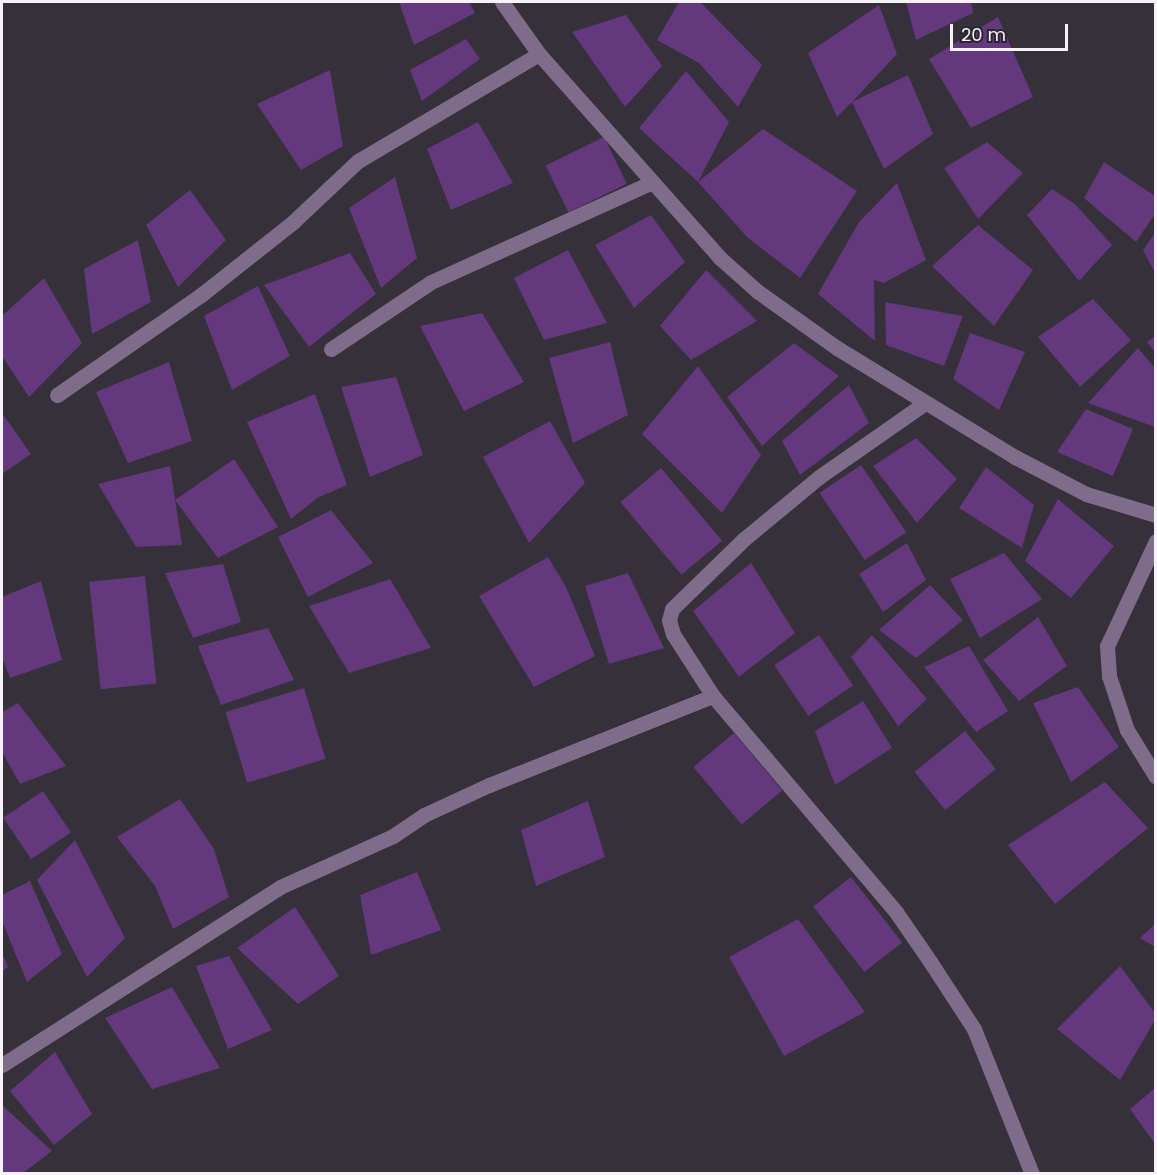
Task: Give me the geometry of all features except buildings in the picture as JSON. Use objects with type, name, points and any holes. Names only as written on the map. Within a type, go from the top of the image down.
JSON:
[{"type":"street","points":[[502,2],[539,54],[720,258],[757,291],[925,404],[1086,494],[1155,515]]},
{"type":"street","points":[[57,394],[201,295],[293,222],[358,161],[539,54]]},
{"type":"street","points":[[331,349],[432,282],[652,182]]},
{"type":"street","points":[[925,404],[819,477],[744,539],[672,609],[669,620],[673,634],[713,696],[896,912],[931,963],[974,1029],[1032,1173]]},
{"type":"street","points":[[1155,541],[1107,646],[1109,676],[1127,730],[1155,777]]},
{"type":"street","points":[[2,1065],[280,887],[393,836],[424,815],[489,785],[713,696]]}]
